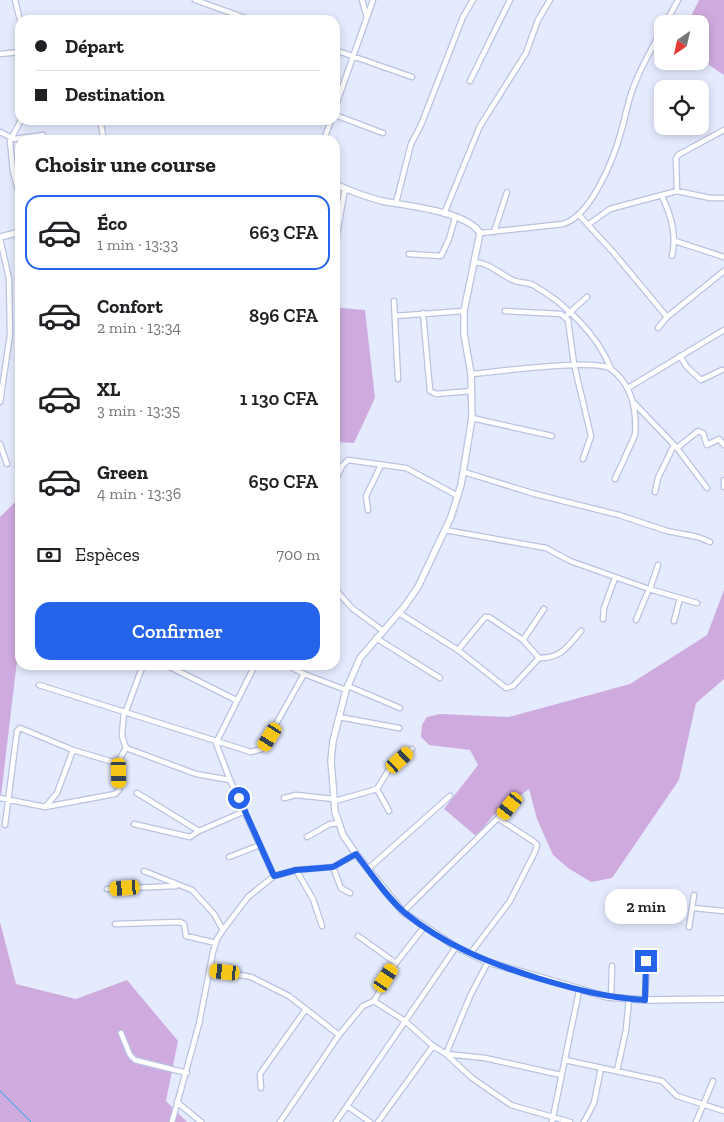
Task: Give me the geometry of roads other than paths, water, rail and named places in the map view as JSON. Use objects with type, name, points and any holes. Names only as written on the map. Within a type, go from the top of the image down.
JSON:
[{"type":"street","points":[[15,0],[19,15]]},
{"type":"street","points":[[195,0],[237,15]]},
{"type":"street","points":[[362,0],[367,16]]},
{"type":"street","points":[[340,94],[373,0]]},
{"type":"street","points":[[396,203],[411,144],[428,108],[464,17],[473,0]]},
{"type":"street","points":[[470,81],[510,0]]},
{"type":"street","points":[[444,214],[480,126],[526,53],[538,20],[550,0]]},
{"type":"street","points":[[670,15],[678,0]]},
{"type":"street","points":[[480,233],[564,224],[571,222],[579,215],[601,183],[622,131],[632,90],[654,45]]},
{"type":"street","points":[[0,54],[15,52]]},
{"type":"street","points":[[340,52],[412,77]]},
{"type":"street","points":[[340,117],[384,133]]},
{"type":"street","points":[[15,176],[11,159],[11,137],[18,125]]},
{"type":"street","points":[[677,191],[676,158],[678,155],[724,130]]},
{"type":"street","points":[[0,132],[15,138]]},
{"type":"street","points":[[340,186],[396,203],[444,214],[476,227],[480,233],[464,311],[464,334],[472,391],[472,418],[464,472],[458,496],[445,530],[418,587],[399,613],[360,658],[347,688],[333,741],[331,760],[334,800],[343,835],[403,912],[424,928],[456,947],[488,962],[579,991],[611,998],[645,1000],[724,999]]},
{"type":"street","points":[[340,203],[344,188]]},
{"type":"street","points":[[589,224],[610,209],[677,191],[723,197]]},
{"type":"street","points":[[494,232],[507,192]]},
{"type":"street","points":[[662,196],[671,216],[675,241],[672,256]]},
{"type":"street","points":[[579,215],[589,224],[667,317]]},
{"type":"street","points":[[409,254],[441,256],[449,240],[455,218]]},
{"type":"street","points":[[0,402],[10,335],[9,279],[0,237],[15,233]]},
{"type":"street","points":[[675,241],[724,257]]},
{"type":"street","points":[[474,262],[483,262],[516,281],[533,285],[569,312],[588,332],[611,369],[628,388],[634,403],[635,435],[615,479]]},
{"type":"street","points":[[658,328],[667,317],[724,271]]},
{"type":"street","points":[[583,459],[591,436],[574,364],[566,317],[569,312],[587,297]]},
{"type":"street","points":[[394,301],[398,379]]},
{"type":"street","points":[[395,316],[464,311]]},
{"type":"street","points":[[505,311],[561,314],[566,317]]},
{"type":"street","points":[[423,313],[430,392],[436,394],[472,391]]},
{"type":"street","points":[[628,388],[724,330]]},
{"type":"street","points":[[680,356],[687,367],[701,380],[722,370]]},
{"type":"street","points":[[471,374],[574,364],[611,369]]},
{"type":"street","points":[[634,403],[675,446],[707,488]]},
{"type":"street","points":[[472,418],[552,436]]},
{"type":"street","points":[[655,492],[658,478],[675,446],[698,431],[703,433],[706,446],[719,439],[724,445]]},
{"type":"street","points":[[0,444],[7,464]]},
{"type":"street","points":[[340,470],[348,460],[406,468],[458,496]]},
{"type":"street","points":[[368,510],[366,496],[381,465]]},
{"type":"street","points":[[464,472],[535,494],[619,514],[667,531],[698,536],[710,542]]},
{"type":"street","points":[[724,480],[724,487]]},
{"type":"street","points":[[445,530],[546,548],[570,561],[615,578],[697,603]]},
{"type":"street","points":[[636,620],[658,565]]},
{"type":"street","points":[[603,619],[604,608],[615,578]]},
{"type":"street","points":[[340,595],[352,608],[383,631]]},
{"type":"street","points":[[674,621],[680,598]]},
{"type":"street","points":[[523,640],[544,609]]},
{"type":"street","points":[[399,613],[458,650],[509,688],[539,658],[552,658],[560,655],[581,631]]},
{"type":"street","points":[[458,650],[485,617],[492,619],[523,640],[539,658]]},
{"type":"street","points":[[376,638],[440,678]]},
{"type":"street","points":[[0,798],[45,807],[115,794],[119,790],[119,760],[126,748],[122,736],[125,711],[141,670]]},
{"type":"street","points":[[176,670],[236,700]]},
{"type":"street","points":[[251,670],[216,742],[230,780],[274,876]]},
{"type":"street","points":[[296,670],[400,708]]},
{"type":"street","points":[[39,685],[251,752],[262,749],[304,674]]},
{"type":"street","points":[[339,716],[399,728]]},
{"type":"street","points":[[6,825],[16,731],[20,728],[73,750],[113,762],[119,760]]},
{"type":"street","points":[[126,748],[196,774],[230,780]]},
{"type":"street","points":[[284,798],[296,795],[334,800],[377,789],[388,771],[412,749]]},
{"type":"street","points":[[45,807],[58,793],[73,750]]},
{"type":"street","points":[[377,789],[389,811]]},
{"type":"street","points":[[137,793],[199,831]]},
{"type":"street","points":[[368,869],[450,796]]},
{"type":"street","points":[[403,912],[510,806]]},
{"type":"street","points":[[134,824],[190,837],[199,831],[245,811]]},
{"type":"street","points":[[470,954],[510,901],[535,852],[536,845],[533,841],[499,819]]},
{"type":"street","points":[[306,837],[330,824],[339,823]]},
{"type":"street","points":[[229,857],[260,845]]},
{"type":"street","points":[[172,1122],[187,1073],[216,943],[223,930],[248,897],[274,876],[296,870],[333,867],[356,854]]},
{"type":"street","points":[[333,867],[341,888],[350,893]]},
{"type":"street","points":[[296,870],[313,899],[322,926]]},
{"type":"street","points":[[144,871],[192,890],[200,897],[223,930]]},
{"type":"street","points":[[107,889],[180,886]]},
{"type":"street","points":[[689,927],[694,895]]},
{"type":"street","points":[[693,908],[724,911]]},
{"type":"street","points":[[115,924],[180,922],[184,924],[186,936],[216,943]]},
{"type":"street","points":[[280,1122],[339,1034],[363,1006],[374,1001],[396,963],[424,928]]},
{"type":"street","points":[[358,936],[396,963]]},
{"type":"street","points":[[336,1122],[456,947]]},
{"type":"street","points":[[645,1000],[646,961]]},
{"type":"street","points":[[446,1054],[471,994],[488,962]]},
{"type":"street","points":[[611,998],[612,966]]},
{"type":"street","points":[[210,970],[251,976],[289,996],[339,1034]]},
{"type":"street","points":[[552,1120],[579,991]]},
{"type":"street","points":[[617,1071],[626,1030],[629,999]]},
{"type":"street","points":[[374,1001],[405,1021],[432,1046],[446,1054],[472,1078],[510,1105],[552,1120],[570,1122]]},
{"type":"street","points":[[261,1088],[260,1074],[306,1009]]},
{"type":"street","points":[[120,1033],[130,1055],[135,1060],[187,1073]]},
{"type":"street","points":[[378,1122],[432,1046]]},
{"type":"street","points":[[446,1054],[485,1058],[561,1074]]},
{"type":"street","points":[[565,1060],[662,1081],[676,1096],[724,1111]]},
{"type":"street","points":[[584,1122],[594,1103],[601,1068]]},
{"type":"street","points":[[696,1122],[713,1081]]},
{"type":"street","points":[[177,1102],[201,1122]]},
{"type":"street","points":[[347,1106],[370,1122]]},
{"type":"waterway","points":[[0,1091],[31,1122]]}]
